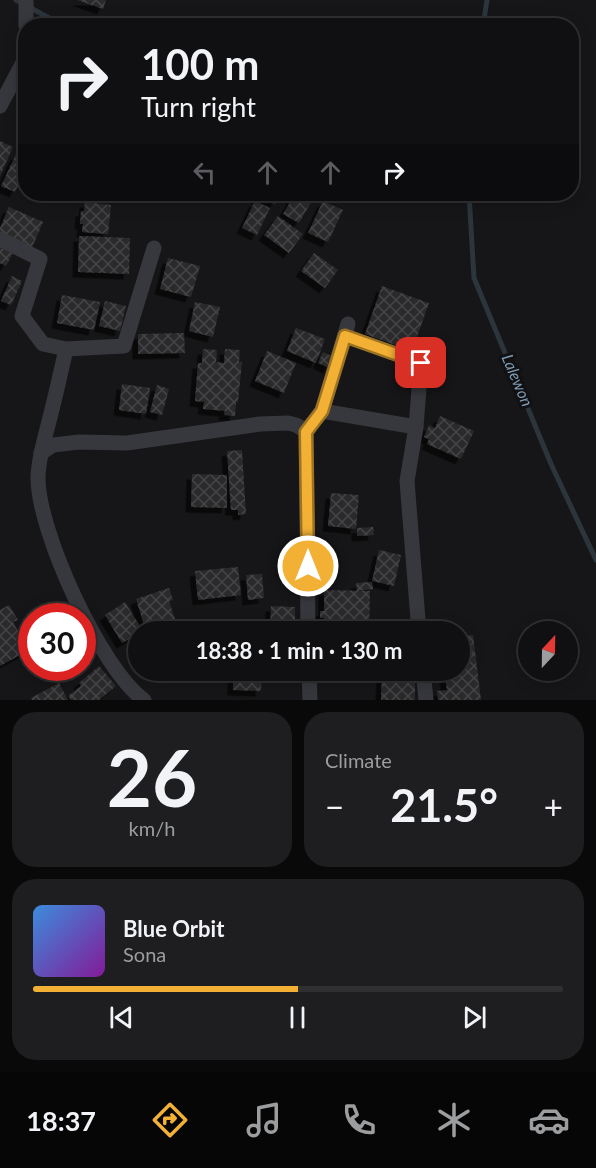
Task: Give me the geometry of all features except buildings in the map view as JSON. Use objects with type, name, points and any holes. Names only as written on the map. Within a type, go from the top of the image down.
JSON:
[{"type":"street","points":[[26,0],[26,18]]},
{"type":"street","points":[[0,106],[18,72]]},
{"type":"street","points":[[0,239],[40,259],[22,316],[44,344],[66,350],[124,346],[154,248]]},
{"type":"street","points":[[308,621],[306,432],[322,411],[346,330],[421,363],[416,427],[407,481],[418,621]]},
{"type":"street","points":[[66,350],[41,453],[38,477],[41,509],[65,577],[107,656],[135,693],[144,700]]},
{"type":"street","points":[[322,411],[416,427]]},
{"type":"street","points":[[41,453],[52,445],[79,442],[127,443],[260,424],[288,423],[306,432]]},
{"type":"street","points":[[309,681],[310,700]]},
{"type":"street","points":[[424,681],[426,700]]},
{"type":"waterway","points":[[16,0],[49,18]]},
{"type":"waterway","name":"Lalewon","points":[[484,18],[487,0]]},
{"type":"waterway","name":"Lalewon","points":[[469,201],[474,278],[551,464],[596,560]]},
{"type":"route","points":[[308,566],[306,432],[322,411],[345,336],[421,363]]}]
